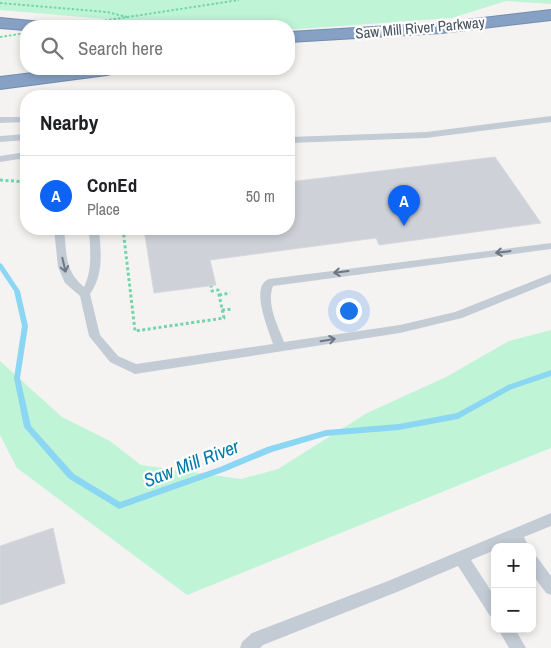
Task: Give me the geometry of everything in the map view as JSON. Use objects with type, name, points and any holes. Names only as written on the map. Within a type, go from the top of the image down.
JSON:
[{"type":"highway","name":"Saw Mill River Parkway","points":[[295,37],[424,29],[551,14]]},
{"type":"highway","name":"Saw Mill River Parkway","points":[[295,45],[452,34],[551,22]]},
{"type":"highway","points":[[0,23],[20,25]]},
{"type":"highway","points":[[0,30],[20,32]]},
{"type":"highway","points":[[295,52],[368,46],[452,34]]},
{"type":"highway","points":[[0,83],[61,75]]},
{"type":"lane","points":[[295,140],[426,136],[551,119]]},
{"type":"lane","points":[[0,120],[20,120]]},
{"type":"lane","points":[[0,139],[20,137]]},
{"type":"lane","points":[[0,159],[20,156]]},
{"type":"lane","points":[[10,158],[20,161]]},
{"type":"lane","points":[[60,235],[63,267],[69,280],[85,294],[95,336],[114,359],[136,369],[400,329],[458,315],[551,278]]},
{"type":"lane","points":[[85,294],[90,288],[93,278],[96,254],[94,235]]},
{"type":"lane","points":[[280,347],[264,298],[265,288],[269,283],[551,246]]},
{"type":"lane","points":[[248,648],[258,639],[461,558],[518,541],[551,520]]},
{"type":"lane","points":[[461,558],[491,605]]},
{"type":"lane","points":[[536,567],[551,588]]},
{"type":"lane","points":[[509,633],[518,648]]},
{"type":"path","points":[[109,20],[239,0]]},
{"type":"path","points":[[0,3],[107,12],[128,17]]},
{"type":"path","points":[[0,37],[20,34]]},
{"type":"path","points":[[0,180],[20,182]]},
{"type":"path","points":[[124,235],[135,330],[224,318],[218,290],[212,291],[211,286]]},
{"type":"path","points":[[219,295],[230,293]]},
{"type":"path","points":[[222,310],[232,309]]},
{"type":"green space","points":[[0,0],[551,0],[551,4],[506,1],[452,18],[300,29],[295,29],[295,20],[117,20],[0,10]]},
{"type":"green space","points":[[551,330],[551,448],[187,595],[17,468],[0,435],[0,361],[62,417],[110,441],[141,465],[241,479],[278,469],[367,413],[446,377],[509,341]]},
{"type":"building","points":[[495,157],[541,223],[379,245],[376,238],[210,260],[216,285],[154,293],[145,235],[295,235],[295,181]]},
{"type":"building","points":[[53,528],[65,583],[0,605],[0,546]]},
{"type":"waterway","name":"Saw Mill River","points":[[0,265],[17,291],[25,326],[17,378],[28,427],[71,476],[119,506],[223,469],[270,449],[326,433],[399,427],[458,416],[510,387],[551,373]]},
{"type":"place","name":"ConEd","points":[[404,226]]}]
